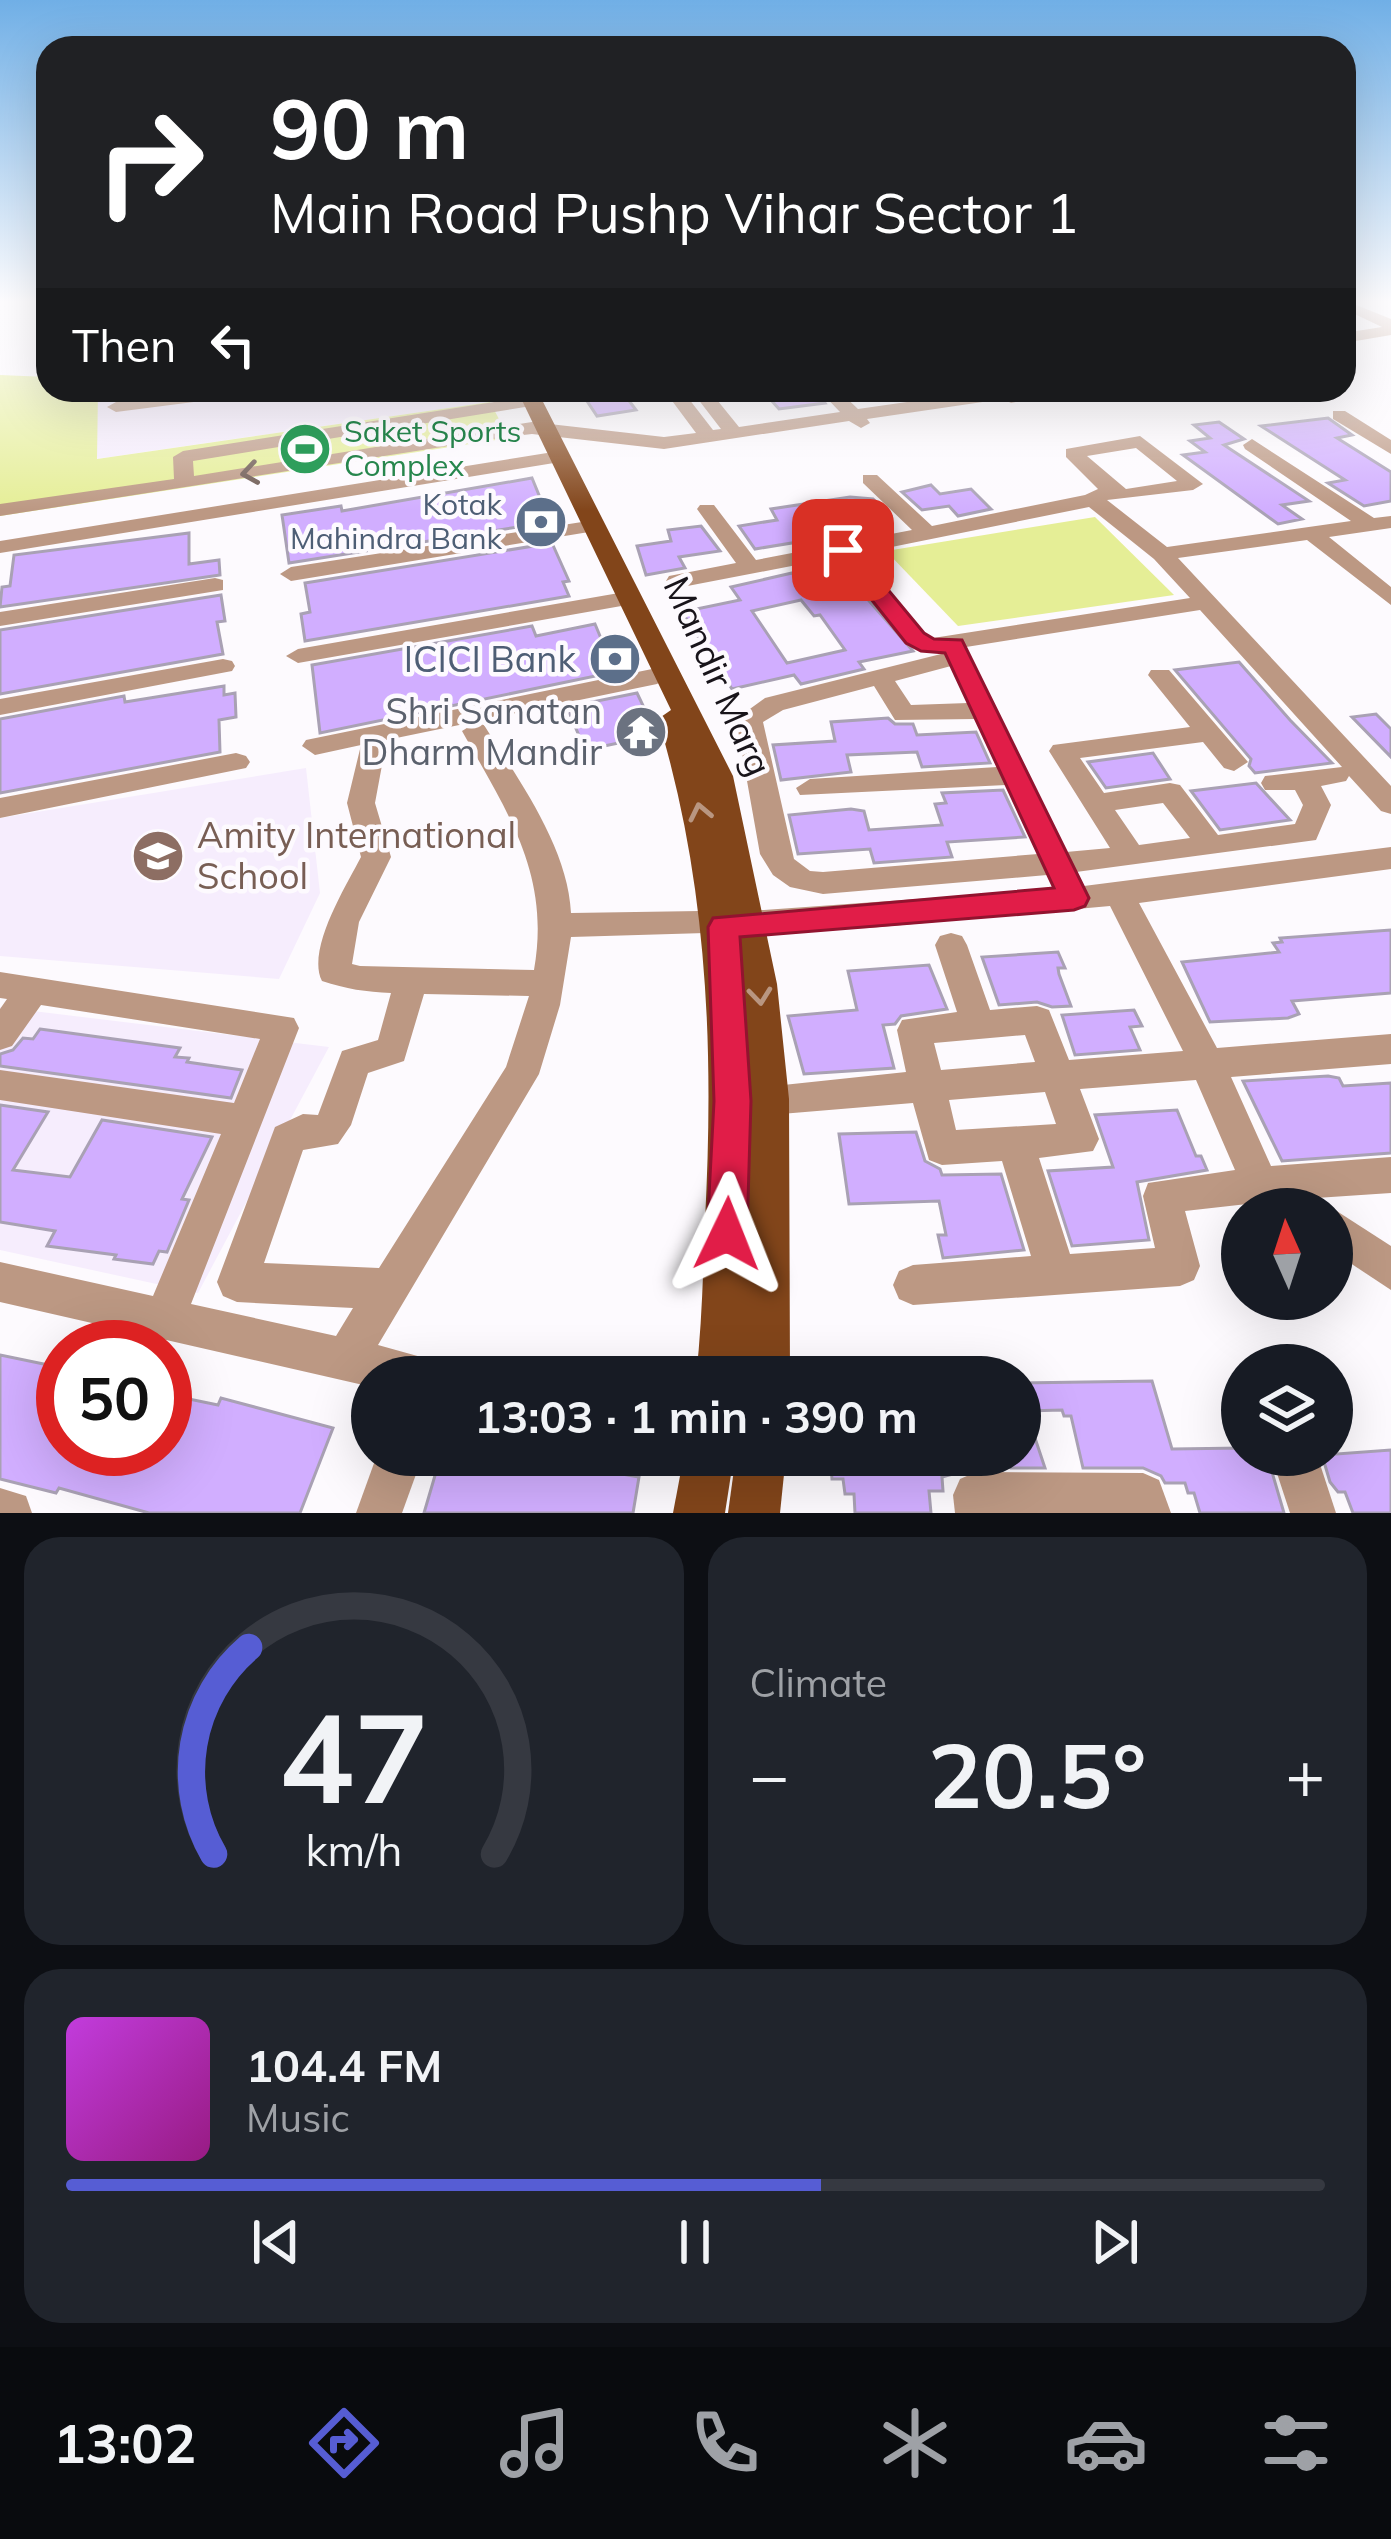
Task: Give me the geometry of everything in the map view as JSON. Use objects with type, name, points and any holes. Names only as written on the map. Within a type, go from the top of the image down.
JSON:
[{"type":"main road","points":[[524,402],[551,442]]},
{"type":"main road","name":"Mandir Marg","points":[[551,442],[582,528],[657,676],[693,777],[736,926],[759,983],[769,1099],[766,1356]]},
{"type":"main road","name":"Mandir Marg","points":[[551,442],[718,776],[736,926],[721,1356]]},
{"type":"main road","points":[[699,1513],[705,1476]]},
{"type":"main road","points":[[754,1513],[758,1476]]},
{"type":"street","points":[[116,407],[155,402]]},
{"type":"street","points":[[184,484],[182,457],[476,402]]},
{"type":"street","points":[[682,402],[709,437]]},
{"type":"street","points":[[709,402],[734,433]]},
{"type":"street","points":[[840,402],[858,420]]},
{"type":"street","points":[[0,509],[578,438],[676,452],[960,402]]},
{"type":"street","points":[[1339,415],[1391,448]]},
{"type":"street","points":[[0,547],[551,442],[652,443],[858,420]]},
{"type":"street","points":[[677,581],[1101,495],[1193,484],[1140,442],[1073,453],[1101,495],[1108,508],[1162,554],[1391,804]]},
{"type":"street","points":[[1252,445],[1381,524]]},
{"type":"street","points":[[1354,453],[1391,448]]},
{"type":"street","points":[[870,479],[927,532]]},
{"type":"street","points":[[707,509],[750,567]]},
{"type":"street","points":[[1162,554],[1381,524]]},
{"type":"street","points":[[291,574],[582,528]]},
{"type":"street","points":[[1311,533],[1391,598]]},
{"type":"street","points":[[843,550],[915,638],[956,651]]},
{"type":"street","points":[[0,619],[215,586]]},
{"type":"street","points":[[298,656],[619,600]]},
{"type":"street","points":[[1207,602],[956,651],[881,678],[774,704],[748,719],[775,854],[782,868],[796,878],[823,883],[1058,865],[1306,833],[1317,805],[1290,781],[1336,775]]},
{"type":"street","points":[[956,651],[1074,898]]},
{"type":"street","points":[[0,707],[223,665]]},
{"type":"street","points":[[1160,675],[1234,762]]},
{"type":"street","points":[[315,746],[657,676]]},
{"type":"street","points":[[881,678],[904,714],[984,710]]},
{"type":"street","points":[[347,1357],[521,1074],[536,1035],[554,925],[551,881],[475,731]]},
{"type":"street","points":[[1131,857],[1062,752],[1210,733]]},
{"type":"street","points":[[372,749],[361,803],[376,857],[343,922],[334,972],[360,979],[546,983]]},
{"type":"street","points":[[0,808],[236,761]]},
{"type":"street","points":[[810,788],[1015,775]]},
{"type":"street","points":[[1096,804],[1170,792],[1211,846]]},
{"type":"street","points":[[554,925],[736,926],[1197,888],[1391,858]]},
{"type":"street","points":[[1119,894],[1265,1188]]},
{"type":"street","points":[[951,945],[978,1025]]},
{"type":"street","points":[[387,1289],[237,1282],[288,1139],[303,1131],[325,1132],[333,1125],[354,1062],[392,1051],[411,980]]},
{"type":"street","points":[[0,1036],[16,988],[282,1028],[165,1317]]},
{"type":"street","points":[[1037,1020],[1080,1139],[942,1148],[914,1030],[978,1025],[1037,1020]]},
{"type":"street","points":[[769,1099],[1391,1049]]},
{"type":"street","points":[[0,1085],[245,1121]]},
{"type":"street","points":[[1016,1144],[1058,1275]]},
{"type":"street","points":[[913,1285],[1180,1266],[1162,1196],[1391,1175]]},
{"type":"street","points":[[1353,1242],[1391,1270]]},
{"type":"street","points":[[0,1282],[351,1358]]},
{"type":"street","points":[[228,1333],[247,1282]]},
{"type":"street","points":[[380,1513],[393,1476]]},
{"type":"street","points":[[1301,1476],[1312,1513]]},
{"type":"street","points":[[978,1513],[976,1496],[1143,1496],[1148,1513]]},
{"type":"shaded area","points":[[98,402],[490,402],[96,459]]},
{"type":"shaded area","name":"Amity International School","points":[[306,768],[320,893],[279,979],[0,956],[0,818]]},
{"type":"shaded area","points":[[0,1007],[329,1047],[198,1293],[0,1250]]},
{"type":"green space","name":"Saket Sports Complex","points":[[0,375],[36,376],[36,402],[98,402],[97,459],[490,402],[509,438],[0,516]]},
{"type":"green space","points":[[1095,517],[1174,595],[958,626],[886,551]]},
{"type":"building","points":[[588,402],[630,402],[636,410],[597,416]]},
{"type":"building","points":[[773,402],[825,403],[779,409]]},
{"type":"building","points":[[1328,418],[1352,435],[1337,438],[1391,472],[1391,501],[1364,506],[1328,483],[1345,480],[1261,426]]},
{"type":"building","points":[[1219,422],[1244,439],[1224,445],[1309,501],[1282,505],[1302,519],[1278,524],[1183,455],[1205,452],[1190,441],[1210,438],[1194,425]]},
{"type":"building","points":[[532,478],[550,522],[289,563],[282,515],[341,506],[342,511]]},
{"type":"building","points":[[931,485],[940,494],[971,489],[991,509],[958,516],[949,506],[922,510],[902,492]]},
{"type":"building","points":[[850,497],[873,499],[890,515],[853,524],[859,532],[755,549],[739,526],[777,520],[771,509]]},
{"type":"building","points":[[701,526],[720,551],[679,557],[685,568],[646,575],[637,546],[671,541],[668,530]]},
{"type":"building","points":[[189,533],[189,564],[219,560],[220,575],[0,607],[2,587],[10,586],[14,555]]},
{"type":"building","points":[[552,543],[569,581],[563,582],[569,596],[305,641],[301,614],[310,612],[305,583]]},
{"type":"building","points":[[792,573],[804,588],[849,578],[913,651],[859,662],[864,669],[801,684],[794,675],[732,689],[682,612],[740,600],[731,587]],"holes":[[[801,600],[814,616],[820,615],[845,650],[787,663],[752,611]]]},
{"type":"building","points":[[221,595],[225,621],[217,622],[223,654],[0,694],[0,630]]},
{"type":"building","points":[[595,624],[615,672],[320,733],[312,665],[532,626],[536,636]]},
{"type":"building","points":[[1239,662],[1332,763],[1255,773],[1249,766],[1251,759],[1175,670]]},
{"type":"building","points":[[224,686],[224,695],[235,693],[236,717],[219,720],[220,752],[0,793],[0,719],[124,696],[125,702]]},
{"type":"building","points":[[637,693],[657,735],[585,750],[567,707]]},
{"type":"building","points":[[1376,714],[1391,729],[1391,757],[1352,717]]},
{"type":"building","points":[[888,718],[895,724],[913,724],[917,735],[976,732],[990,763],[922,767],[917,752],[847,755],[851,772],[781,780],[773,745],[835,741],[831,722]]},
{"type":"building","points":[[1153,753],[1170,779],[1106,788],[1088,762]]},
{"type":"building","points":[[1256,783],[1290,820],[1220,830],[1191,791]]},
{"type":"building","points":[[1003,790],[1025,837],[947,842],[952,857],[874,863],[870,849],[798,854],[789,815],[851,809],[864,811],[869,830],[942,825],[935,804],[946,803],[942,793]]},
{"type":"building","points":[[1391,930],[1391,993],[1292,1001],[1299,1014],[1288,1018],[1210,1022],[1182,962],[1279,952],[1273,943],[1282,942],[1280,938]]},
{"type":"building","points":[[1058,952],[1065,968],[1058,968],[1059,974],[1071,1006],[999,1005],[982,957]]},
{"type":"building","points":[[929,965],[947,1009],[901,1016],[895,1024],[883,1025],[894,1068],[804,1074],[788,1016],[857,1010],[848,971]]},
{"type":"building","points":[[1134,1010],[1142,1026],[1130,1027],[1140,1050],[1075,1055],[1062,1015]]},
{"type":"building","points":[[40,1029],[180,1048],[175,1057],[189,1058],[187,1062],[242,1070],[231,1098],[0,1066],[0,1054],[13,1050],[23,1038],[33,1039]]},
{"type":"building","points":[[1339,1078],[1343,1086],[1391,1083],[1391,1153],[1282,1161],[1243,1081]]},
{"type":"building","points":[[0,1105],[48,1112],[13,1170],[70,1177],[102,1120],[212,1137],[182,1199],[189,1200],[167,1252],[159,1251],[153,1264],[114,1259],[116,1255],[47,1246],[55,1231],[0,1222]]},
{"type":"building","points":[[1177,1110],[1207,1170],[1137,1182],[1149,1240],[1072,1246],[1048,1171],[1113,1167],[1095,1115]]},
{"type":"building","points":[[916,1132],[925,1161],[942,1175],[1001,1174],[1024,1250],[943,1258],[938,1235],[946,1235],[939,1201],[849,1204],[839,1134]]},
{"type":"building","points":[[0,1355],[36,1362],[36,1476],[192,1476],[192,1400],[218,1405],[221,1398],[333,1428],[300,1513],[149,1513],[59,1488],[56,1493],[0,1479]]},
{"type":"building","points":[[1152,1381],[1172,1449],[1221,1448],[1221,1476],[1273,1476],[1284,1513],[1200,1513],[1185,1483],[1165,1483],[1143,1468],[1083,1468],[1071,1416],[1064,1416],[1062,1410],[1041,1411],[1041,1383]]},
{"type":"building","points":[[1391,1450],[1391,1513],[1353,1513],[1345,1492],[1338,1492],[1330,1482],[1328,1476],[1353,1476],[1353,1453]]},
{"type":"building","points":[[435,1476],[639,1477],[633,1513],[424,1513]]},
{"type":"building","points":[[946,1476],[943,1491],[929,1491],[931,1513],[855,1513],[854,1494],[845,1494],[843,1479],[832,1479]]},
{"type":"place","name":"Saket Sports Complex","points":[[305,449]]},
{"type":"place","name":"Kotak Mahindra Bank","points":[[541,522]]},
{"type":"place","name":"ICICI Bank","points":[[615,659]]},
{"type":"place","name":"Shri Sanatan Dharm Mandir","points":[[641,732]]},
{"type":"place","name":"Amity International School","points":[[158,856]]},
{"type":"route","points":[[727,1234],[732,1101],[724,927],[1074,898],[953,645],[930,646],[915,638],[843,550]]}]
